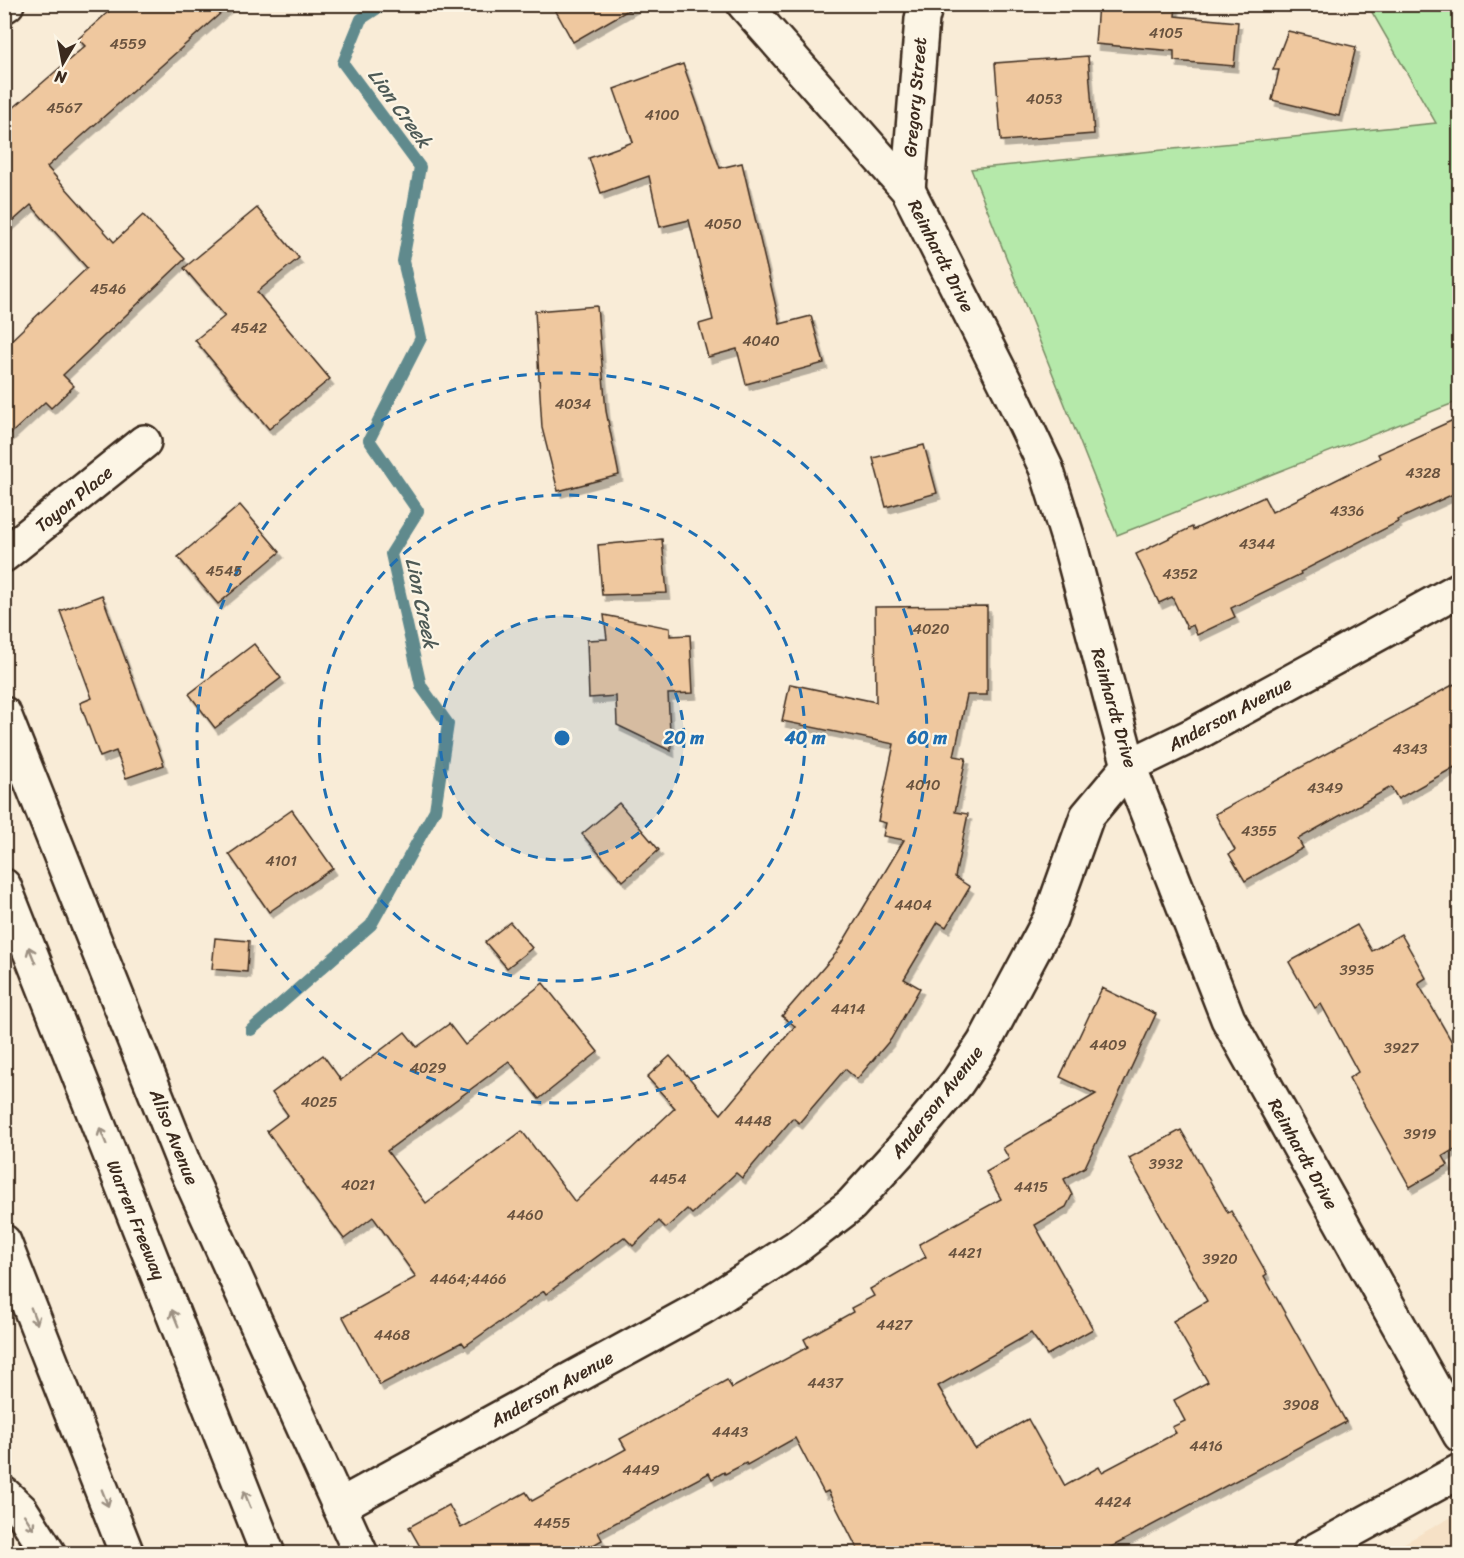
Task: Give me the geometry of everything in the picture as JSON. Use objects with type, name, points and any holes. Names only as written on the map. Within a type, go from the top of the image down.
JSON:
[{"type":"main road","name":"Reinhardt Drive","points":[[744,4],[908,190],[1010,392],[1046,468],[1070,545],[1129,765],[1228,1019],[1460,1435]]},
{"type":"main road","name":"Gregory Street","points":[[908,190],[922,19],[926,4]]},
{"type":"main road","name":"Toyon Place","points":[[4,555],[144,442]]},
{"type":"main road","name":"Anderson Avenue","points":[[339,1506],[703,1307],[795,1248],[851,1204],[902,1149],[957,1083],[984,1043],[1050,919],[1088,816],[1129,765],[1195,734],[1460,589]]},
{"type":"main road","name":"Aliso Avenue","points":[[4,714],[183,1162],[361,1554]]},
{"type":"main road","name":"Warren Freeway","points":[[4,886],[268,1554]]},
{"type":"main road","points":[[4,1242],[127,1554]]},
{"type":"main road","points":[[1309,1554],[1460,1471]]},
{"type":"main road","points":[[4,1494],[21,1510],[48,1554]]},
{"type":"shaded area","points":[[1459,1513],[1459,1553],[1386,1553]]},
{"type":"green space","points":[[1373,5],[1459,5],[1459,401],[1117,535],[971,169],[1436,123],[1369,7]]},
{"type":"building","points":[[117,4],[231,4],[47,167],[114,242],[143,215],[185,259],[63,375],[74,386],[51,408],[45,402],[4,440],[4,347],[87,268],[31,205],[4,229],[4,116],[85,46],[78,39]]},
{"type":"building","points":[[552,4],[639,4],[573,42]]},
{"type":"building","points":[[1098,4],[1176,4],[1175,16],[1238,22],[1234,66],[1174,61],[1174,51],[1095,44]]},
{"type":"building","points":[[1288,31],[1356,47],[1339,116],[1272,100],[1279,70],[1273,70]]},
{"type":"building","points":[[1088,56],[1094,134],[1001,141],[995,63]]},
{"type":"building","points":[[683,64],[720,168],[742,163],[780,324],[811,316],[824,363],[746,384],[737,349],[708,357],[699,324],[713,320],[689,220],[660,227],[649,176],[601,193],[589,158],[633,142],[614,89]]},
{"type":"building","points":[[257,208],[299,258],[257,292],[330,379],[269,429],[195,340],[225,316],[184,268]]},
{"type":"building","points":[[597,306],[606,411],[619,475],[558,491],[542,428],[535,311]]},
{"type":"building","points":[[1460,417],[1460,491],[1397,520],[1398,522],[1300,572],[1301,574],[1231,608],[1235,617],[1197,635],[1193,625],[1187,628],[1172,597],[1159,603],[1136,554],[1192,527],[1193,530],[1264,497],[1272,512],[1380,458],[1378,454]]},
{"type":"building","points":[[924,445],[937,493],[886,507],[873,458]]},
{"type":"building","points":[[240,505],[280,552],[218,604],[178,557]]},
{"type":"building","points":[[662,539],[667,593],[602,595],[598,545]]},
{"type":"building","points":[[102,595],[164,765],[126,778],[116,751],[100,757],[80,703],[92,698],[60,611]]},
{"type":"building","points":[[987,606],[987,695],[967,695],[954,756],[966,758],[955,812],[968,814],[955,877],[970,887],[946,927],[938,922],[904,979],[920,988],[891,1039],[857,1079],[845,1069],[799,1123],[793,1118],[742,1178],[736,1173],[692,1214],[687,1209],[666,1228],[659,1221],[633,1246],[624,1237],[546,1294],[544,1291],[465,1346],[462,1342],[380,1385],[343,1317],[416,1277],[373,1217],[344,1239],[267,1131],[288,1115],[272,1093],[323,1055],[341,1080],[405,1032],[417,1047],[449,1024],[465,1045],[543,983],[598,1052],[539,1099],[509,1061],[387,1151],[426,1203],[522,1131],[575,1202],[675,1108],[647,1077],[670,1056],[721,1114],[795,1026],[782,1016],[837,952],[904,840],[883,836],[886,823],[878,821],[894,744],[782,721],[790,684],[876,702],[875,607]]},
{"type":"building","points":[[604,615],[670,628],[670,636],[690,635],[693,693],[668,694],[671,751],[617,725],[616,696],[589,698],[587,640],[607,639]]},
{"type":"building","points":[[254,644],[281,678],[215,728],[189,694]]},
{"type":"building","points":[[1460,681],[1460,764],[1398,799],[1391,787],[1298,839],[1303,848],[1245,881],[1229,854],[1235,850],[1215,814]]},
{"type":"building","points":[[619,803],[659,850],[623,881],[582,834]]},
{"type":"building","points":[[292,810],[333,868],[269,912],[229,854]]},
{"type":"building","points":[[510,922],[532,948],[507,968],[485,942]]},
{"type":"building","points":[[1357,925],[1372,951],[1401,934],[1426,978],[1418,983],[1460,1056],[1460,1146],[1443,1156],[1448,1165],[1410,1187],[1349,1078],[1358,1072],[1321,1004],[1315,1008],[1289,962]]},
{"type":"building","points":[[215,938],[249,941],[247,972],[212,969]]},
{"type":"building","points":[[1102,988],[1156,1014],[1085,1167],[1064,1179],[1072,1195],[1066,1207],[1035,1225],[1093,1329],[1047,1355],[1031,1333],[938,1386],[975,1449],[1028,1419],[1065,1486],[1099,1467],[1102,1472],[1176,1433],[1172,1427],[1185,1421],[1174,1400],[1208,1382],[1173,1321],[1207,1301],[1129,1158],[1181,1130],[1228,1213],[1231,1211],[1267,1274],[1264,1276],[1346,1422],[1098,1554],[860,1554],[828,1491],[824,1493],[795,1438],[747,1465],[746,1463],[725,1474],[724,1472],[712,1479],[709,1473],[598,1532],[602,1540],[578,1554],[416,1554],[422,1550],[409,1527],[449,1505],[461,1528],[526,1492],[532,1501],[626,1449],[620,1439],[727,1380],[732,1388],[808,1347],[804,1339],[853,1312],[851,1308],[874,1296],[870,1289],[926,1257],[919,1244],[1001,1199],[986,1172],[1009,1159],[1003,1148],[1096,1094],[1060,1077]]},
{"type":"waterway","name":"Lion Creek","points":[[251,1030],[371,925],[435,810],[448,724],[421,686],[391,554],[418,511],[369,440],[421,338],[403,261],[420,167],[343,63],[361,19],[384,4]]}]
